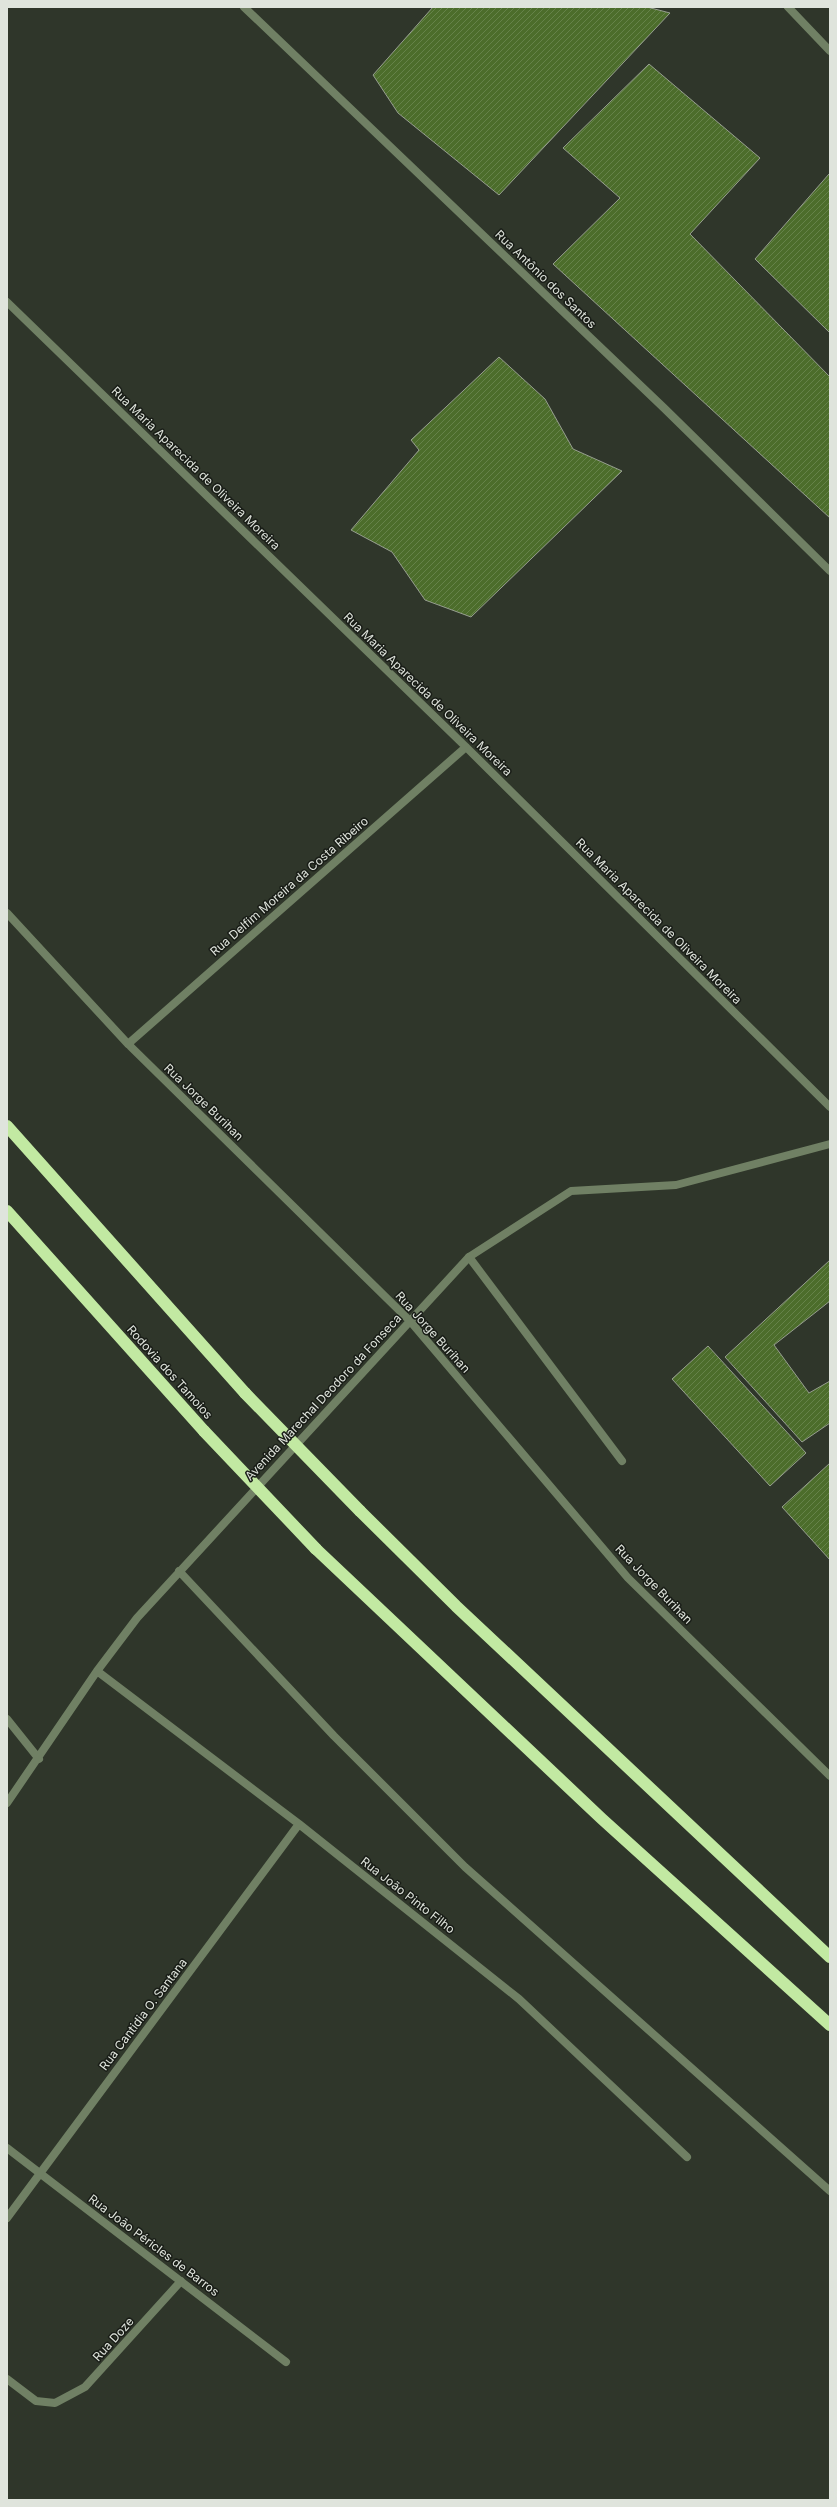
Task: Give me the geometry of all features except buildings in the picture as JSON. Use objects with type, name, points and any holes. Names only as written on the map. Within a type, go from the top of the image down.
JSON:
[{"type":"highway","points":[[7,1126],[245,1393],[360,1511],[456,1606],[830,1957]]},
{"type":"highway","name":"Rodovia dos Tamoios","points":[[7,1211],[204,1431],[316,1549],[602,1819],[830,2025]]},
{"type":"street","name":"Rua Antônio dos Santos","points":[[244,7],[664,408],[830,571]]},
{"type":"street","points":[[788,7],[830,51]]},
{"type":"street","name":"Rua Maria Aparecida de Oliveira Moreira","points":[[7,302],[466,747],[830,1106]]},
{"type":"street","name":"Rua Delfim Moreira da Costa Ribeiro","points":[[128,1044],[466,747]]},
{"type":"street","name":"Rua Jorge Burihan","points":[[7,913],[128,1044],[410,1321],[628,1578],[830,1776]]},
{"type":"street","name":"Avenida Marechal Deodoro da Fonseca","points":[[7,1804],[39,1759],[97,1671],[137,1618],[469,1257],[571,1191],[676,1185],[830,1144]]},
{"type":"street","points":[[469,1257],[622,1461]]},
{"type":"street","points":[[179,1571],[334,1736],[465,1867],[830,2191]]},
{"type":"street","name":"Rua João Pinto Filho","points":[[97,1671],[299,1824],[519,1999],[687,2157]]},
{"type":"street","points":[[7,1719],[39,1759]]},
{"type":"street","name":"Rua Cantidia O. Santana","points":[[7,2218],[299,1824]]},
{"type":"street","name":"Rua João Péricles de Barros","points":[[7,2148],[286,2362]]},
{"type":"street","name":"Rua Doze","points":[[7,2379],[36,2401],[55,2403],[85,2387],[181,2281]]}]
